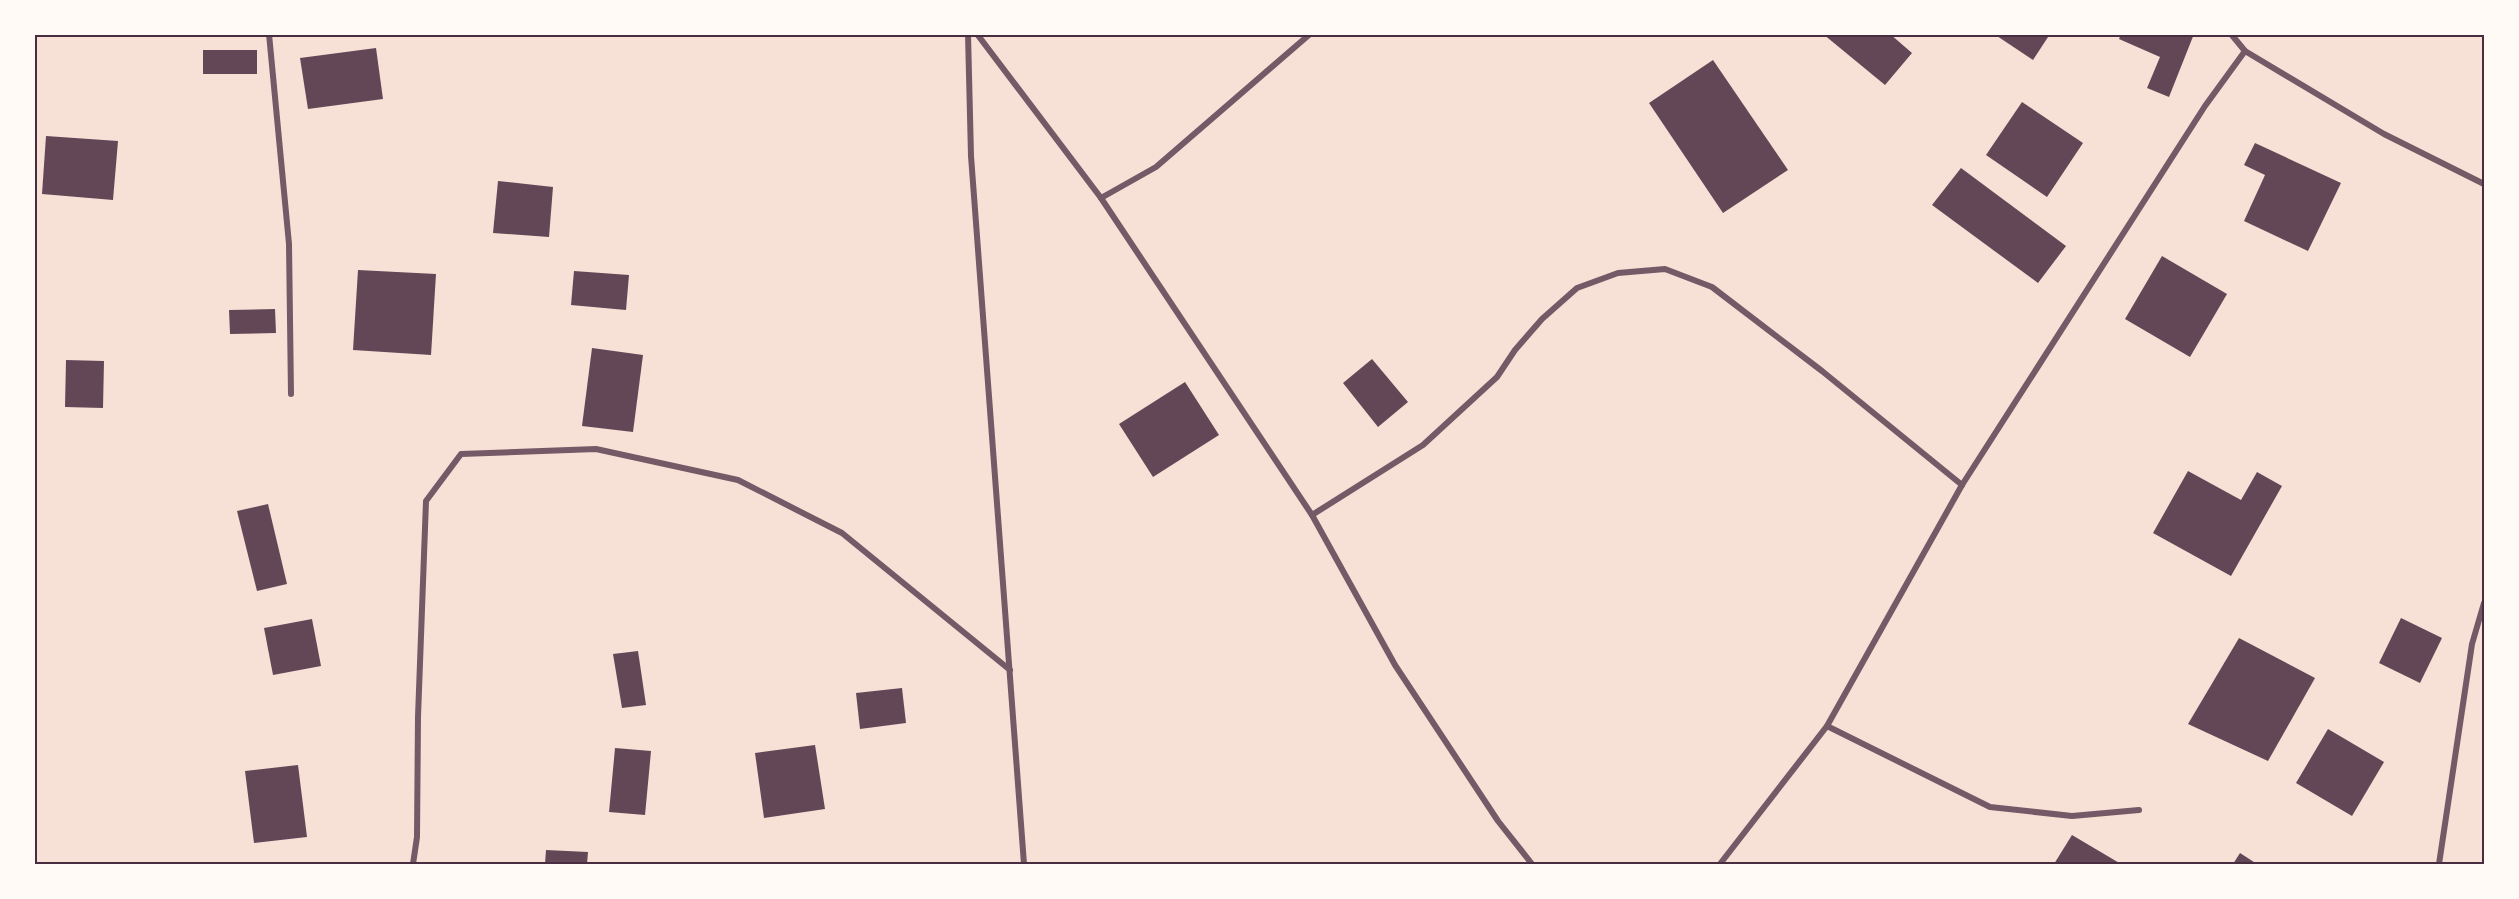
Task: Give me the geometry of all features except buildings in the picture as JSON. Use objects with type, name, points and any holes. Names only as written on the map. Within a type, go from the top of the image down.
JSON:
[{"type":"street","points":[[269,34],[289,244],[291,394]]},
{"type":"street","points":[[968,34],[971,156],[1024,864]]},
{"type":"street","points":[[977,34],[1101,198],[1312,514],[1395,666],[1498,821],[1532,864]]},
{"type":"street","points":[[1101,198],[1156,167],[1310,34]]},
{"type":"street","points":[[2230,34],[2245,51],[2384,134],[2484,184]]},
{"type":"street","points":[[1719,864],[1827,726],[1962,485],[2205,106],[2245,51]]},
{"type":"street","points":[[1312,514],[1423,445],[1497,377],[1515,350],[1542,318],[1577,288],[1618,273],[1665,269],[1712,287],[1822,371],[1962,485]]},
{"type":"street","points":[[413,864],[417,837],[418,717],[426,501],[461,454],[596,449],[738,480],[842,533],[1010,670]]},
{"type":"street","points":[[2439,864],[2472,644],[2484,603]]},
{"type":"street","points":[[1827,726],[1990,807],[2072,816],[2139,810]]}]
